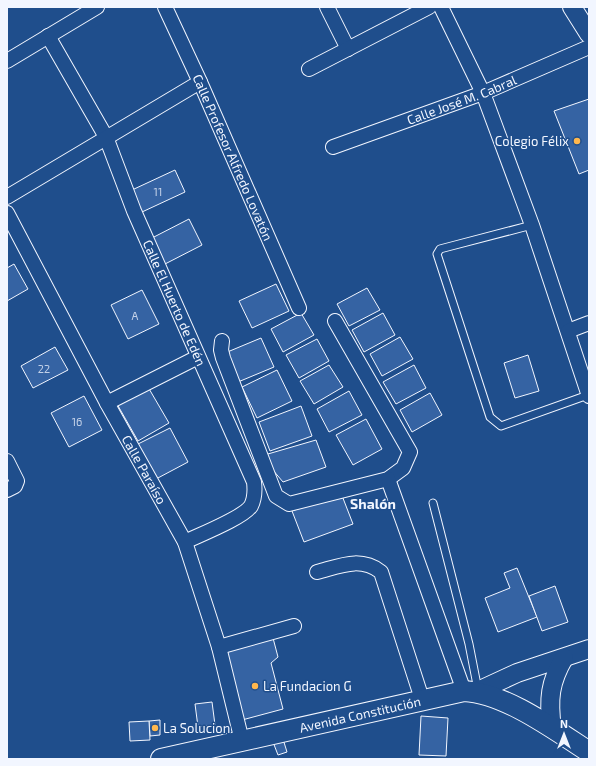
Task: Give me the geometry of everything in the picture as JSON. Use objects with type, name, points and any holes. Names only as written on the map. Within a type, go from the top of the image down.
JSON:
[{"type":"main road","name":"Avenida Constitución","points":[[161,759],[422,699],[471,691]]},
{"type":"main road","points":[[471,691],[495,697],[552,728],[589,752]]},
{"type":"main road","points":[[552,728],[564,749],[573,759]]},
{"type":"street","points":[[7,61],[97,7]]},
{"type":"street","name":"Calle Profesor Alfredo Lovatón","points":[[165,7],[200,82],[299,308]]},
{"type":"street","points":[[327,7],[348,49]]},
{"type":"street","points":[[309,68],[429,7]]},
{"type":"street","points":[[442,7],[483,93],[532,225],[589,395]]},
{"type":"street","points":[[572,7],[589,34]]},
{"type":"street","name":"Calle El Huerto de Edén","points":[[48,36],[106,137],[134,212],[254,482],[255,493],[250,506],[241,515],[185,542]]},
{"type":"street","name":"Calle José M. Cabral","points":[[333,147],[483,93],[589,47]]},
{"type":"street","points":[[7,197],[200,82]]},
{"type":"street","name":"Calle Paraíso","points":[[7,213],[107,403],[185,542],[218,648],[242,741]]},
{"type":"street","points":[[222,341],[221,350],[223,358],[276,496],[289,504],[388,479],[404,468],[410,452],[335,321]]},
{"type":"street","points":[[568,331],[589,323]]},
{"type":"street","points":[[107,403],[198,356]]},
{"type":"street","points":[[7,461],[12,486]]},
{"type":"street","points":[[388,479],[471,691],[516,673],[589,649]]},
{"type":"street","points":[[317,572],[353,562],[372,564],[381,572],[422,699]]},
{"type":"street","points":[[218,648],[294,626]]},
{"type":"street","points":[[552,728],[549,707],[551,688],[555,673],[564,658]]},
{"type":"lane","points":[[532,225],[440,249],[437,254],[490,418],[500,426],[589,395]]},
{"type":"lane","points":[[433,504],[469,644],[471,691]]},
{"type":"building","name":"Colegio Félix","points":[[589,99],[589,170],[579,174],[554,111]]},
{"type":"building","points":[[175,170],[185,192],[142,212],[132,190]]},
{"type":"building","points":[[189,219],[202,245],[165,264],[152,238]]},
{"type":"building","points":[[14,264],[28,289],[7,301],[7,268]]},
{"type":"building","points":[[276,284],[289,311],[252,328],[239,301]]},
{"type":"building","points":[[367,288],[380,310],[349,326],[337,304]]},
{"type":"building","points":[[142,290],[159,324],[128,339],[111,305]]},
{"type":"building","points":[[301,313],[314,335],[283,352],[271,329]]},
{"type":"building","points":[[383,313],[395,335],[364,352],[352,330]]},
{"type":"building","points":[[400,337],[413,359],[382,376],[370,354]]},
{"type":"building","points":[[261,338],[274,367],[238,382],[225,353]]},
{"type":"building","points":[[317,339],[329,361],[299,378],[286,355]]},
{"type":"building","points":[[55,347],[68,370],[33,388],[21,366]]},
{"type":"building","points":[[528,355],[539,391],[515,398],[504,363]]},
{"type":"building","points":[[329,365],[343,387],[314,404],[300,381]]},
{"type":"building","points":[[414,365],[426,388],[396,404],[383,382]]},
{"type":"building","points":[[277,370],[292,401],[257,418],[242,387]]},
{"type":"building","points":[[148,387],[169,423],[138,441],[117,404]]},
{"type":"building","points":[[349,391],[362,415],[329,432],[317,409]]},
{"type":"building","points":[[430,393],[442,415],[412,432],[400,410]]},
{"type":"building","points":[[84,396],[102,430],[69,447],[51,413]]},
{"type":"building","points":[[301,406],[312,436],[270,451],[259,422]]},
{"type":"building","points":[[366,419],[382,449],[353,465],[336,435]]},
{"type":"building","points":[[170,428],[188,462],[156,479],[138,444]]},
{"type":"building","points":[[316,440],[326,467],[283,482],[261,456]]},
{"type":"building","points":[[341,493],[353,524],[304,542],[292,511]]},
{"type":"building","points":[[517,568],[537,617],[498,632],[485,598],[510,588],[504,573]]},
{"type":"building","points":[[555,586],[568,622],[542,631],[529,596]]},
{"type":"building","name":"La Fundacion G","points":[[273,638],[278,657],[271,663],[283,709],[242,720],[224,650]]},
{"type":"building","points":[[212,702],[215,725],[198,727],[195,704]]},
{"type":"building","points":[[421,716],[448,718],[446,756],[419,755]]},
{"type":"building","name":"La Solucion","points":[[160,720],[160,735],[150,736],[149,721]]},
{"type":"building","points":[[149,721],[150,740],[130,741],[129,722]]},
{"type":"building","points":[[283,739],[287,752],[278,755],[273,742]]},
{"type":"place","name":"Colegio Félix","points":[[577,141]]},
{"type":"place","name":"La Fundacion G","points":[[255,686]]},
{"type":"place","name":"La Solucion","points":[[155,728]]},
{"type":"district","name":"Shalón","points":[[373,503]]}]
